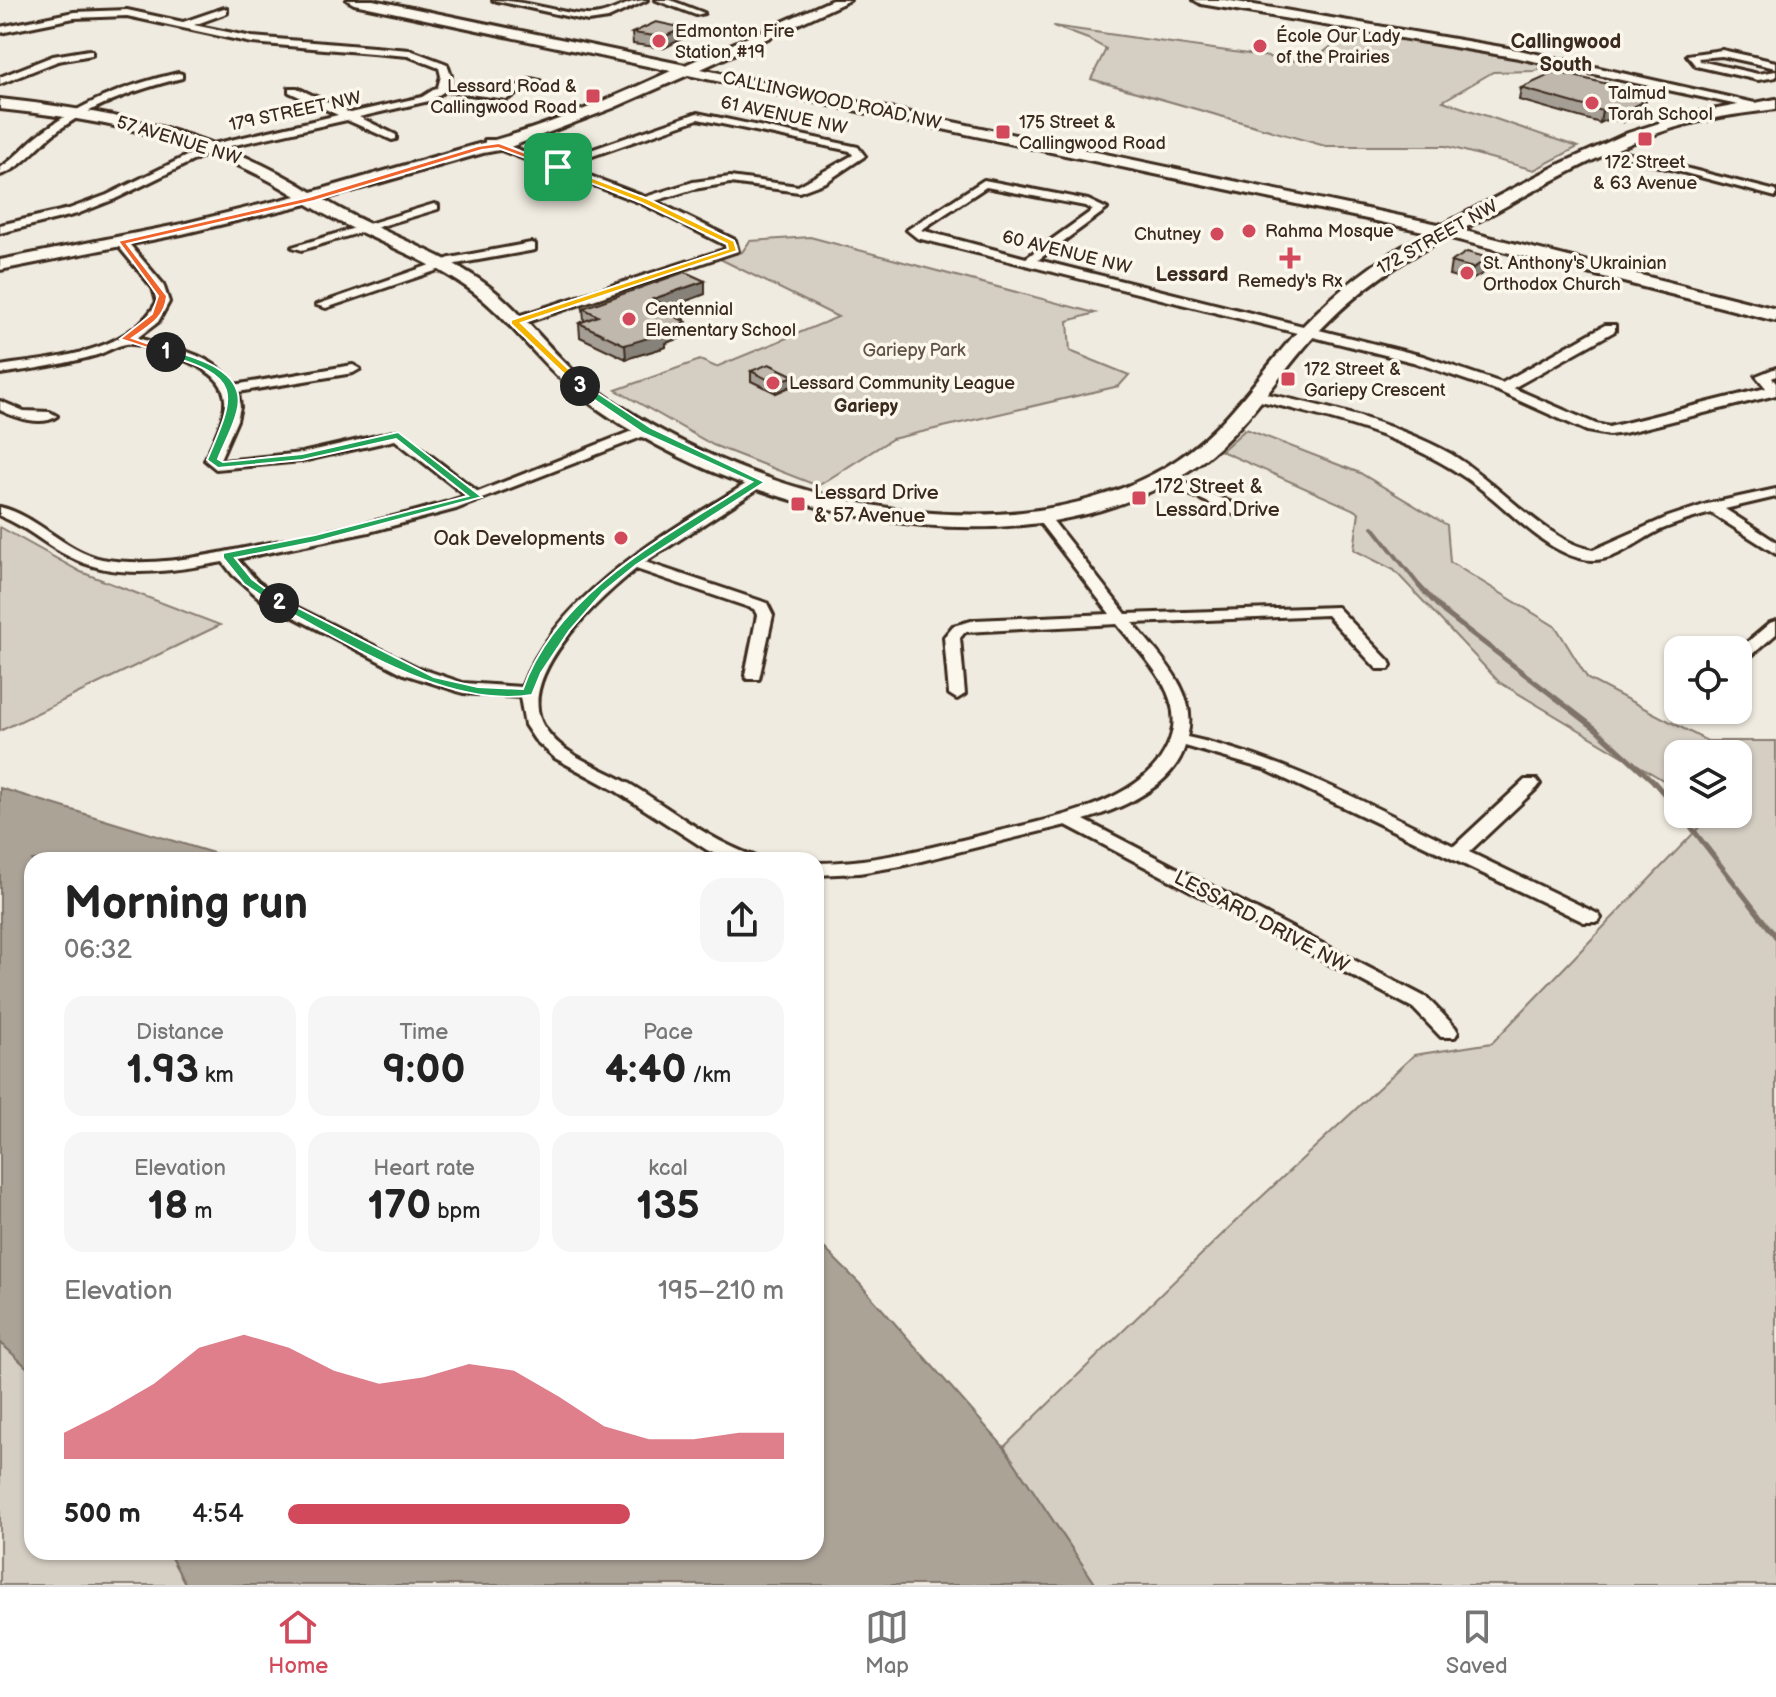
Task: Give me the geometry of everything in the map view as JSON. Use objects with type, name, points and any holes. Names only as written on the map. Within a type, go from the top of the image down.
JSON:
[{"type":"main road","name":"CALLINGWOOD ROAD NW","points":[[354,0],[1169,173],[1209,188],[1441,234],[1776,315]]},
{"type":"main road","points":[[0,265],[121,242],[311,199],[580,116],[822,0]]},
{"type":"main road","points":[[621,56],[668,60],[716,52],[843,0]]},
{"type":"main road","points":[[1201,0],[1519,54],[1771,107]]},
{"type":"main road","points":[[716,52],[710,63],[712,65],[749,83]]},
{"type":"main road","name":"57 AVENUE NW","points":[[0,104],[136,123],[250,162],[359,227],[441,265],[479,287],[570,378],[647,430],[759,482],[863,512]]},
{"type":"main road","name":"172 STREET NW","points":[[863,512],[957,521],[1041,515],[1102,502],[1164,477],[1218,438],[1257,396],[1307,333],[1374,272],[1606,149],[1656,128],[1703,115],[1771,107]]},
{"type":"main road","name":"CALLINGWOOD ROAD NW","points":[[1441,234],[1776,324]]},
{"type":"street","points":[[103,13],[117,0]]},
{"type":"street","points":[[498,0],[588,18],[605,16],[642,0]]},
{"type":"street","points":[[661,0],[699,13]]},
{"type":"street","points":[[186,24],[224,11]]},
{"type":"street","points":[[0,30],[41,20],[103,13],[151,16],[252,40],[410,53],[443,66],[446,76],[443,88],[507,96],[535,81]]},
{"type":"street","points":[[290,44],[312,32]]},
{"type":"street","points":[[0,81],[56,58],[89,53]]},
{"type":"street","points":[[1776,65],[1722,53],[1692,55],[1696,63],[1758,77],[1776,74]]},
{"type":"street","name":"57 AVENUE NW","points":[[0,172],[12,168],[43,137],[78,113],[148,82],[178,76]]},
{"type":"street","name":"179 STREET NW","points":[[0,229],[73,212],[213,147],[400,107],[425,99],[443,88]]},
{"type":"street","points":[[293,90],[392,137]]},
{"type":"street","name":"61 AVENUE NW","points":[[554,166],[697,116],[854,149],[860,156],[801,189],[784,189],[747,180],[722,180],[686,186],[645,201]]},
{"type":"street","points":[[490,145],[645,201],[731,243],[732,251],[514,322]]},
{"type":"street","points":[[1606,149],[1776,194]]},
{"type":"street","name":"60 AVENUE NW","points":[[1029,261],[1101,209],[1088,203],[984,183],[913,230],[921,235],[1418,359],[1503,388],[1583,424],[1609,431],[1776,390]]},
{"type":"street","points":[[103,200],[122,205]]},
{"type":"street","points":[[298,247],[434,207]]},
{"type":"street","points":[[0,370],[74,356],[125,339],[156,316],[163,296],[121,242]]},
{"type":"street","points":[[322,305],[441,265],[531,247]]},
{"type":"street","points":[[1503,388],[1610,328]]},
{"type":"street","points":[[125,339],[195,360],[222,375],[233,389],[233,410],[212,460],[221,466],[302,457],[398,435],[476,497]]},
{"type":"street","points":[[233,389],[353,369]]},
{"type":"street","points":[[1776,372],[1763,376],[1776,390]]},
{"type":"street","points":[[1257,396],[1341,415],[1422,446],[1469,472],[1562,545],[1579,553],[1601,553],[1657,526],[1712,507],[1776,493]]},
{"type":"street","points":[[0,405],[21,415],[50,416]]},
{"type":"street","points":[[0,511],[34,525],[68,552],[100,563],[152,566],[227,556],[434,510],[476,497],[647,430]]},
{"type":"street","points":[[1164,477],[1240,512]]},
{"type":"street","points":[[726,852],[711,846],[642,799],[556,750],[533,724],[528,692],[535,673],[565,629],[599,590],[632,563],[759,482]]},
{"type":"street","points":[[1712,507],[1776,549]]},
{"type":"street","points":[[434,510],[447,523]]},
{"type":"street","points":[[824,869],[882,865],[1068,819],[1100,809],[1143,786],[1163,767],[1179,740],[1182,710],[1175,688],[1041,515]]},
{"type":"street","points":[[227,556],[248,582],[279,603],[418,675],[460,687],[528,692]]},
{"type":"street","points":[[632,563],[761,606],[765,615],[753,675]]},
{"type":"street","points":[[957,694],[952,637],[959,629],[975,625],[1331,610],[1383,665]]},
{"type":"street","points":[[1752,646],[1776,626]]},
{"type":"street","points":[[1179,740],[1225,750],[1270,765],[1591,918]]},
{"type":"street","points":[[1458,852],[1531,784]]},
{"type":"street","name":"LESSARD DRIVE NW","points":[[1068,819],[1420,1003],[1448,1032]]},
{"type":"green space","points":[[1053,26],[1310,63],[1354,28],[1555,62],[1535,71],[1493,72],[1443,101],[1578,147],[1534,170],[1446,146],[1325,146],[1091,79],[1106,49]]},
{"type":"green space","name":"Gariepy Park","points":[[810,237],[1095,313],[1068,321],[1070,351],[1129,375],[1119,386],[892,439],[818,486],[713,445],[616,390],[700,360],[716,367],[838,317],[718,258],[742,252],[750,241]]},
{"type":"green space","points":[[1246,429],[1360,473],[1447,525],[1450,562],[1556,627],[1588,679],[1664,719],[1664,724],[1674,724],[1705,740],[1664,740],[1664,781],[1499,682],[1394,570],[1354,550],[1359,512],[1221,451]]},
{"type":"green space","points":[[0,527],[81,572],[220,625],[0,731]]},
{"type":"green space","points":[[1752,741],[1776,741],[1776,1585],[1096,1585],[1004,1447],[1240,1217],[1414,1055],[1492,1043],[1699,828],[1752,828]]},
{"type":"green space","points":[[0,1342],[24,1364],[24,1560],[172,1560],[186,1585],[0,1585]]},
{"type":"shaded area","points":[[0,788],[210,852],[24,852],[24,1364],[0,1342]]},
{"type":"shaded area","points":[[824,1248],[860,1284],[1004,1447],[1096,1585],[186,1585],[172,1560],[824,1560]]},
{"type":"building","points":[[656,22],[684,28],[663,37],[632,33]]},
{"type":"building","points":[[1556,72],[1647,93],[1641,103],[1626,111],[1610,107],[1602,111],[1521,88]]},
{"type":"building","points":[[1467,252],[1489,258],[1473,268],[1451,262]]},
{"type":"building","points":[[685,272],[705,281],[653,299],[684,315],[676,317],[686,322],[661,331],[665,333],[625,345],[579,323],[598,316],[583,308]]},
{"type":"building","points":[[769,364],[794,376],[775,383],[751,371]]},
{"type":"waterway","points":[[1373,527],[1421,588]]},
{"type":"waterway","points":[[1419,586],[1444,612],[1596,729],[1664,794]]},
{"type":"waterway","points":[[1692,828],[1776,937]]},
{"type":"place","name":"Edmonton Fire Station #19","points":[[659,41]]},
{"type":"place","name":"École Our Lady of the Prairies","points":[[1260,46]]},
{"type":"place","name":"Lessard Road & Callingwood Road","points":[[593,96]]},
{"type":"place","name":"Talmud Torah School","points":[[1592,103]]},
{"type":"place","name":"175 Street & Callingwood Road","points":[[1003,132]]},
{"type":"place","name":"172 Street & 63 Avenue","points":[[1645,139]]},
{"type":"place","name":"Rahma Mosque","points":[[1249,231]]},
{"type":"place","name":"Chutney","points":[[1217,234]]},
{"type":"place","name":"Remedy's Rx","points":[[1290,258]]},
{"type":"place","name":"St. Anthony's Ukrainian Orthodox Church","points":[[1467,273]]},
{"type":"place","name":"Centennial Elementary School","points":[[629,319]]},
{"type":"place","name":"172 Street & Gariepy Crescent","points":[[1288,379]]},
{"type":"place","name":"Lessard Community League","points":[[773,383]]},
{"type":"place","name":"172 Street & Lessard Drive","points":[[1139,498]]},
{"type":"place","name":"Lessard Drive & 57 Avenue","points":[[798,504]]},
{"type":"place","name":"Oak Developments","points":[[621,538]]},
{"type":"district","name":"Callingwood South","points":[[1566,52]]},
{"type":"district","name":"Lessard","points":[[1192,274]]},
{"type":"district","name":"Gariepy","points":[[866,406]]},
{"type":"route","points":[[499,146],[558,167],[645,201],[731,243],[732,251],[514,322],[570,378],[612,409],[669,442],[759,482],[632,563],[599,590],[565,629],[535,673],[528,692],[492,692],[460,687],[418,675],[279,603],[248,582],[227,556],[315,539],[476,497],[398,435],[302,457],[221,466],[212,460],[233,410],[233,389],[222,375],[195,360],[125,339],[156,316],[163,296],[121,242],[311,199],[481,148],[499,146]]}]
